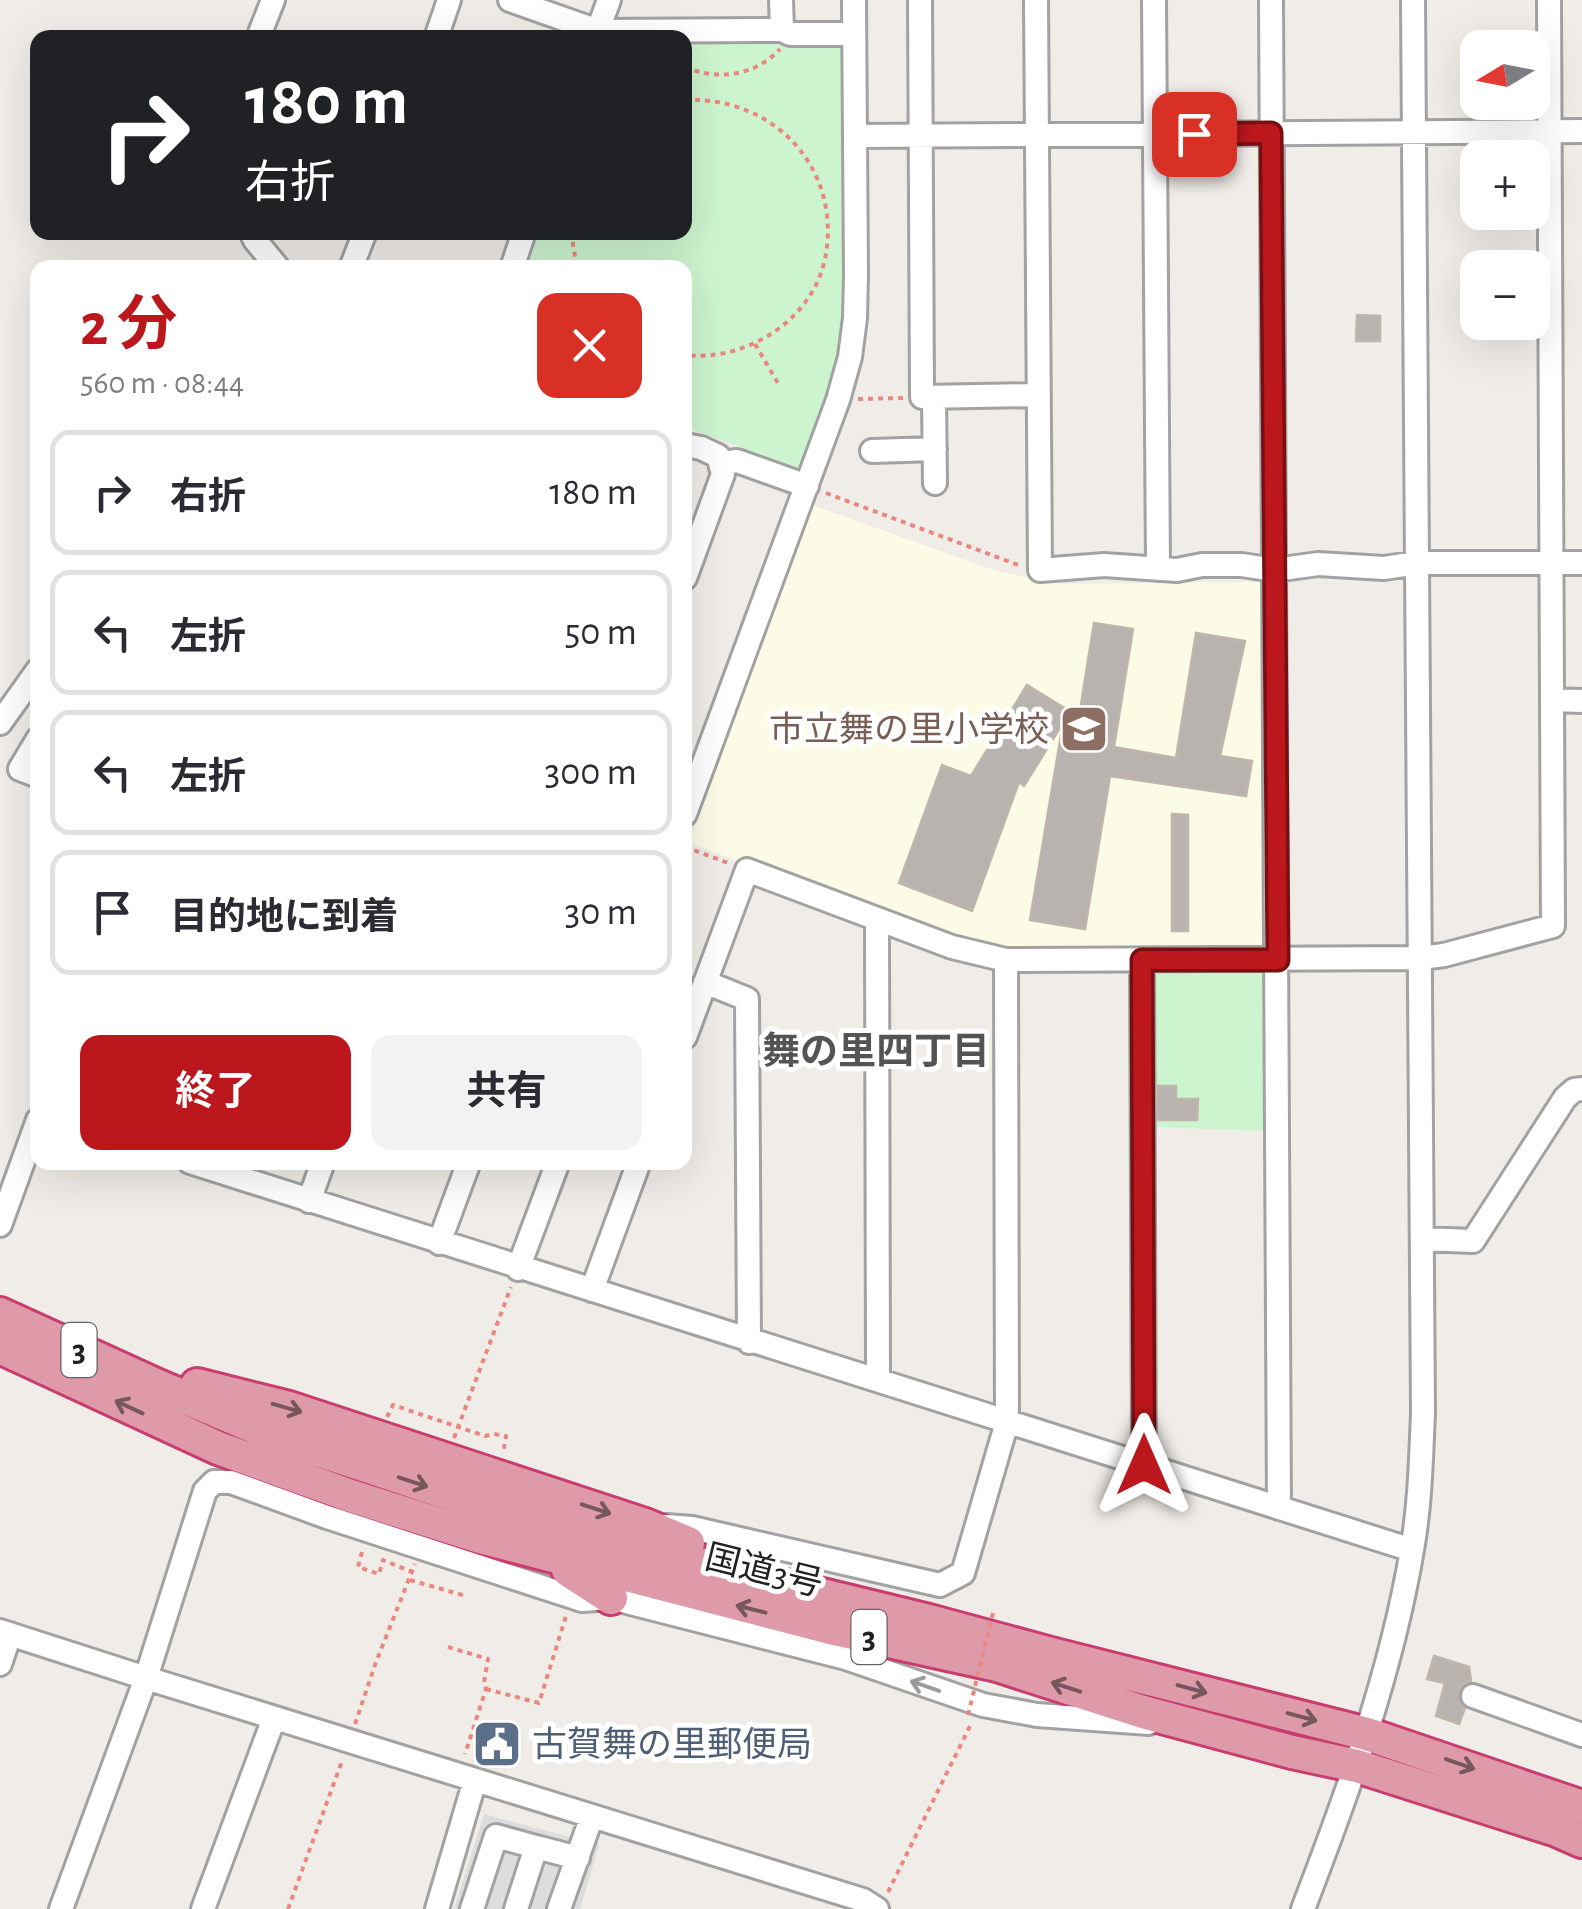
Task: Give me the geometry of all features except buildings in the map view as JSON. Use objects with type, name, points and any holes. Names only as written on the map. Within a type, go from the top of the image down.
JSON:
[{"type":"highway","name":"国道3号","points":[[0,1314],[276,1436],[496,1508],[740,1575],[1367,1734],[1582,1807]]},
{"type":"highway","name":"国道3号","points":[[0,1347],[218,1448],[480,1537],[834,1629],[997,1665],[1143,1712],[1357,1766],[1582,1841]]},
{"type":"highway","points":[[158,1386],[190,1383],[289,1408],[645,1525],[705,1550],[740,1575]]},
{"type":"highway","points":[[543,1554],[611,1598]]},
{"type":"street","points":[[261,30],[273,0]]},
{"type":"street","points":[[439,30],[450,0]]},
{"type":"street","points":[[510,0],[586,30]]},
{"type":"street","points":[[598,30],[609,0]]},
{"type":"street","points":[[781,0],[782,30]]},
{"type":"street","points":[[692,795],[808,486],[850,357],[855,318],[854,0]]},
{"type":"street","points":[[920,0],[920,137],[934,482]]},
{"type":"street","points":[[1036,0],[1040,570],[1104,566],[1177,570],[1202,565],[1275,570],[1318,564],[1384,568],[1416,563],[1582,562]]},
{"type":"street","points":[[1154,0],[1158,569]]},
{"type":"street","points":[[1271,0],[1279,1508]]},
{"type":"street","points":[[1303,1909],[1367,1734],[1397,1621],[1421,1480],[1413,0]]},
{"type":"street","points":[[692,1018],[746,870],[952,947],[1006,960],[1421,958],[1553,926],[1549,0]]},
{"type":"street","points":[[692,32],[782,30],[790,34],[854,34]]},
{"type":"street","points":[[854,136],[1582,131]]},
{"type":"street","points":[[254,240],[271,260]]},
{"type":"street","points":[[928,397],[1039,395]]},
{"type":"street","points":[[692,448],[718,456],[724,474],[692,559]]},
{"type":"street","points":[[872,452],[934,449]]},
{"type":"street","points":[[722,463],[738,461],[808,486]]},
{"type":"street","points":[[0,723],[30,681]]},
{"type":"street","points":[[1554,700],[1582,701]]},
{"type":"street","points":[[30,753],[20,769],[30,773]]},
{"type":"street","points":[[877,920],[878,1380]]},
{"type":"street","points":[[645,1525],[692,1528],[940,1586],[963,1573],[1007,1422],[1006,960]]},
{"type":"street","points":[[1142,960],[1144,1465]]},
{"type":"street","points":[[705,982],[747,999],[749,1342]]},
{"type":"street","points":[[1422,1239],[1474,1241],[1565,1098],[1582,1089]]},
{"type":"street","points":[[0,1224],[30,1142]]},
{"type":"street","points":[[214,1170],[1412,1550]]},
{"type":"street","points":[[309,1201],[320,1170]]},
{"type":"street","points":[[439,1243],[466,1170]]},
{"type":"street","points":[[518,1269],[555,1170]]},
{"type":"street","points":[[592,1290],[636,1170]]},
{"type":"street","points":[[61,1909],[146,1678],[205,1491],[214,1482],[232,1482],[582,1600],[611,1598],[846,1658],[983,1705],[1036,1715],[1193,1726]]},
{"type":"street","points":[[0,1664],[5,1632],[864,1900],[877,1909]]},
{"type":"street","points":[[1473,1696],[1582,1735]]},
{"type":"street","points":[[203,1909],[274,1718]]},
{"type":"street","points":[[437,1909],[466,1778]]},
{"type":"street","points":[[559,1909],[592,1816]]},
{"type":"street","points":[[472,1909],[496,1836],[578,1858]]},
{"type":"street","points":[[516,1909],[536,1847]]},
{"type":"path","points":[[692,70],[724,76],[750,71],[780,49],[782,30]]},
{"type":"path","points":[[692,100],[736,104],[782,130],[810,164],[824,198],[827,232],[818,278],[796,313],[754,344],[728,353],[692,356]]},
{"type":"path","points":[[754,344],[779,385]]},
{"type":"path","points":[[838,400],[928,397]]},
{"type":"path","points":[[808,486],[1012,564],[1040,570]]},
{"type":"path","points":[[692,849],[746,870]]},
{"type":"path","points":[[454,1438],[518,1269]]},
{"type":"path","points":[[393,1405],[486,1436],[506,1436],[502,1458]]},
{"type":"path","points":[[364,1544],[358,1567],[379,1574],[383,1560],[412,1572]]},
{"type":"path","points":[[288,1909],[415,1564]]},
{"type":"path","points":[[410,1580],[466,1596]]},
{"type":"path","points":[[486,1689],[539,1703],[568,1612]]},
{"type":"path","points":[[968,1715],[993,1614]]},
{"type":"path","points":[[448,1647],[488,1659],[486,1689],[466,1778]]},
{"type":"path","points":[[877,1909],[970,1724]]},
{"type":"shaded area","points":[[812,505],[996,571],[1063,584],[1261,582],[1265,586],[1269,945],[1263,952],[1020,952],[935,933],[692,844],[692,835]]},
{"type":"shaded area","points":[[484,1814],[599,1845],[580,1909],[454,1909]]},
{"type":"green space","points":[[780,38],[850,47],[846,277],[839,358],[799,468],[692,430],[692,260],[526,260],[533,240],[692,240],[692,40]]},
{"type":"green space","points":[[1155,969],[1263,969],[1269,975],[1271,1131],[1151,1127],[1150,974]]},
{"type":"place","name":"市立舞の里小学校","points":[[1084,729]]},
{"type":"place","name":"古賀舞の里郵便局","points":[[497,1744]]},
{"type":"district","name":"舞の里四丁目","points":[[876,1051]]},
{"type":"route","points":[[1144,1465],[1142,960],[1278,960],[1271,133],[1194,134]]}]
